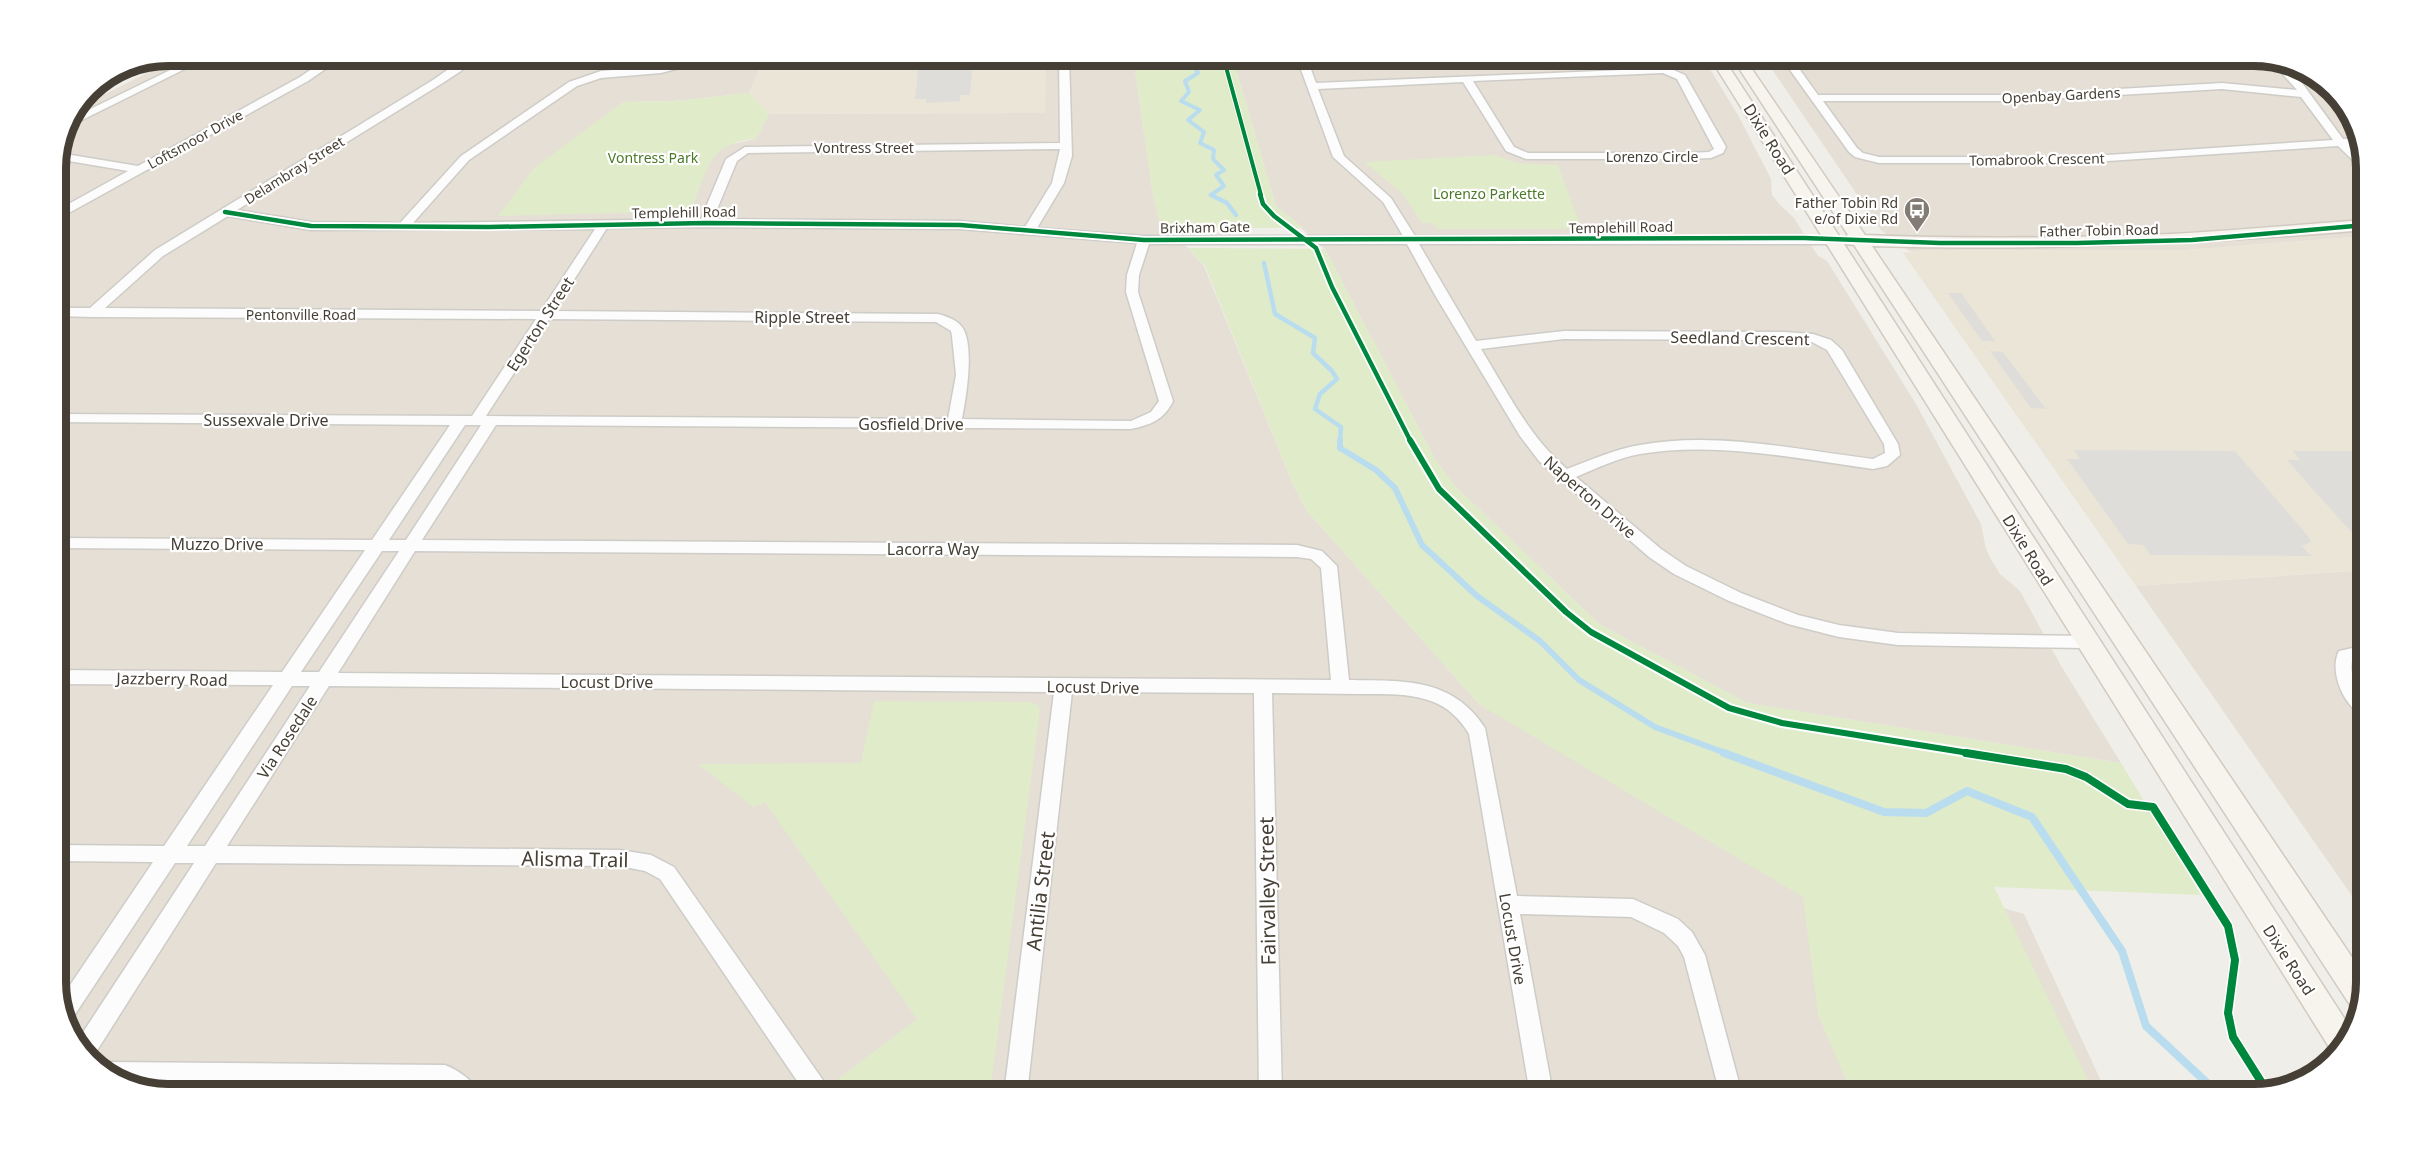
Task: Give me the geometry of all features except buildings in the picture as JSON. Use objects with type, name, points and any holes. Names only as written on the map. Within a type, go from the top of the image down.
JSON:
[{"type":"main road","name":"Dixie Road","points":[[1722,66],[2339,1038]]},
{"type":"main road","name":"Dixie Road","points":[[1744,66],[2356,987]]},
{"type":"main road","name":"Father Tobin Road","points":[[1832,240],[2167,241],[2356,226]]},
{"type":"street","points":[[79,119],[186,66]]},
{"type":"street","name":"Loftsmoor Drive","points":[[66,211],[312,74],[320,66]]},
{"type":"street","name":"Delambray Street","points":[[92,313],[159,253],[460,66]]},
{"type":"street","points":[[403,227],[465,158],[573,84],[598,75],[674,66]]},
{"type":"street","points":[[1029,230],[1058,183],[1067,146],[1064,66]]},
{"type":"street","name":"Naperton Drive","points":[[1305,66],[1339,157],[1387,200],[1527,436],[1544,458],[1628,532],[1680,570],[1735,597],[1794,620],[1839,631],[1898,639],[2086,642]]},
{"type":"street","name":"Tomabrook Crescent","points":[[1792,66],[1853,150],[1859,155],[1879,160],[2077,160],[2352,141]]},
{"type":"street","name":"Lorenzo Circle","points":[[1312,86],[1649,70],[1673,72],[1678,74],[1684,82],[1720,147],[1719,151],[1711,155],[1688,156],[1540,156],[1517,153],[1504,141],[1466,79]]},
{"type":"street","points":[[2284,71],[2305,94],[2340,142],[2355,156]]},
{"type":"street","name":"Openbay Gardens","points":[[1816,98],[2014,98],[2222,86],[2305,94]]},
{"type":"street","name":"Vontress Street","points":[[706,223],[732,159],[745,150],[1067,146]]},
{"type":"street","points":[[67,157],[140,170]]},
{"type":"street","name":"Templehill Road","points":[[225,212],[297,225],[403,227],[706,223],[960,225],[1144,240]]},
{"type":"street","name":"Egerton Street","points":[[476,421],[603,226]]},
{"type":"street","name":"Templehill Road","points":[[1410,239],[1832,240]]},
{"type":"street","name":"Brixham Gate","points":[[1144,240],[1410,239]]},
{"type":"street","name":"Gosfield Drive","points":[[476,421],[1131,425],[1151,419],[1163,410],[1166,401],[1132,292],[1133,275],[1144,240]]},
{"type":"street","name":"Pentonville Road","points":[[66,312],[546,315]]},
{"type":"street","name":"Ripple Street","points":[[546,315],[938,318],[957,329],[959,336],[963,375],[954,425]]},
{"type":"street","name":"Seedland Crescent","points":[[1472,346],[1564,335],[1784,336],[1816,339],[1828,344],[1837,353],[1891,444],[1893,455],[1889,460],[1873,464],[1708,446],[1651,448],[1615,456],[1564,476]]},
{"type":"street","name":"Sussexvale Drive","points":[[66,418],[476,421]]},
{"type":"street","name":"Via Rosedale","points":[[69,1005],[379,545],[476,421]]},
{"type":"street","name":"Via Rosedale","points":[[87,1045],[411,545],[476,421]]},
{"type":"street","name":"Muzzo Drive","points":[[66,543],[411,545]]},
{"type":"street","name":"Lacorra Way","points":[[411,545],[1308,552],[1324,560],[1329,566],[1340,687]]},
{"type":"street","points":[[2356,653],[2345,656],[2342,663],[2343,678],[2356,696]]},
{"type":"street","name":"Jazzberry Road","points":[[66,677],[324,680]]},
{"type":"street","name":"Locust Drive","points":[[324,680],[1064,687],[1340,687],[1421,690],[1450,700],[1473,720],[1478,733],[1539,1084]]},
{"type":"street","name":"Antilia Street","points":[[1017,1084],[1064,687]]},
{"type":"street","name":"Fairvalley Street","points":[[1263,688],[1271,1084]]},
{"type":"street","name":"Alisma Trail","points":[[66,853],[620,858],[658,866],[667,873],[811,1084]]},
{"type":"street","points":[[1507,905],[1633,909],[1671,926],[1685,939],[1694,955],[1728,1084]]},
{"type":"street","points":[[123,1073],[445,1076],[455,1084]]},
{"type":"shaded area","points":[[168,66],[761,66],[749,93],[675,101],[623,102],[713,156],[720,149],[732,144],[756,139],[769,114],[1044,113],[1046,66],[1134,66],[1153,195],[1161,228],[1188,248],[1204,266],[1293,485],[1307,511],[1480,705],[1867,869],[2024,914],[2102,1084],[168,1084],[148,1082],[129,1076],[106,1063],[87,1044],[71,1015],[66,989],[66,161],[74,129],[83,111],[92,100],[159,67]]},
{"type":"shaded area","points":[[761,66],[1046,66],[1045,113],[769,114],[749,93]]},
{"type":"shaded area","points":[[919,66],[972,66],[970,95],[960,95],[960,101],[926,103],[927,99],[915,99]]},
{"type":"shaded area","points":[[1235,66],[1708,66],[1738,115],[1771,179],[1772,195],[1794,218],[1818,256],[1827,261],[1916,404],[1981,524],[1986,549],[1992,561],[2000,574],[2020,591],[2060,664],[2121,763],[1747,703],[1599,624],[1454,485],[1435,459],[1325,249],[1276,206]]},
{"type":"shaded area","points":[[1770,66],[2254,66],[2274,68],[2305,80],[2326,96],[2342,117],[2354,148],[2356,237],[2185,250],[1909,251],[1881,230]]},
{"type":"shaded area","points":[[2356,237],[2356,571],[2136,586],[1903,253],[1923,250],[2185,250]]},
{"type":"shaded area","points":[[1948,293],[1961,293],[1995,341],[1982,341]]},
{"type":"shaded area","points":[[1990,351],[2003,352],[2046,409],[2031,408]]},
{"type":"shaded area","points":[[2074,450],[2235,451],[2308,536],[2311,542],[2302,546],[2311,556],[2151,555],[2143,545],[2128,544],[2067,459],[2080,459]]},
{"type":"shaded area","points":[[2293,451],[2356,451],[2356,535],[2287,460],[2300,460]]},
{"type":"shaded area","points":[[2356,571],[2356,902],[2136,586]]},
{"type":"green space","points":[[1134,66],[1235,66],[1276,206],[1304,228],[1161,228],[1153,195]]},
{"type":"green space","points":[[2316,87],[2335,106],[2346,127]]},
{"type":"green space","name":"Vontress Park","points":[[749,93],[769,114],[756,139],[740,141],[727,146],[718,153],[706,172],[691,211],[498,216],[534,168],[623,102],[675,101]]},
{"type":"green space","name":"Lorenzo Parkette","points":[[1495,155],[1517,163],[1558,165],[1582,229],[1439,229],[1431,223],[1422,223],[1402,193],[1364,162]]},
{"type":"green space","points":[[1188,248],[1325,249],[1435,459],[1454,485],[1599,624],[1747,703],[2121,763],[2201,895],[1994,887],[2090,1084],[1848,1084],[1818,1015],[1803,897],[1480,705],[1307,511],[1293,485],[1205,266]]},
{"type":"green space","points":[[874,701],[1028,702],[1037,704],[1040,710],[991,1084],[843,1084],[838,1079],[917,1019],[765,802],[753,807],[698,764],[861,763]]},
{"type":"waterway","points":[[1194,66],[1198,73],[1185,81],[1189,92],[1181,101],[1200,110],[1188,120],[1204,132],[1200,143],[1214,150],[1213,159],[1224,170],[1216,175],[1224,186],[1211,195]]},
{"type":"waterway","points":[[1211,195],[1227,203],[1236,215]]},
{"type":"waterway","points":[[1264,263],[1275,314],[1315,338],[1313,353],[1337,379],[1320,394],[1315,409],[1341,427],[1340,442]]},
{"type":"waterway","points":[[1340,442],[1340,448],[1376,470],[1395,488],[1422,545],[1477,596],[1540,641],[1579,680],[1655,727],[1728,754]]},
{"type":"waterway","points":[[1724,753],[1884,812],[1926,813],[1967,791],[2032,817],[2122,951],[2146,1026],[2208,1084]]},
{"type":"cycle path","points":[[1226,66],[1263,204],[1274,216],[1316,248],[1332,287],[1415,450],[1439,489],[1455,505],[1566,612],[1591,632],[1729,708],[1782,723],[2066,769],[2086,777],[2128,804],[2153,807],[2228,926],[2235,960],[2228,1013],[2233,1037],[2262,1083]]},
{"type":"cycle path","points":[[225,212],[311,226],[489,227],[706,223],[960,225],[1144,240],[1804,238],[1940,243],[2122,243],[2192,240],[2356,226]]},
{"type":"place","name":"Father Tobin Rd e/of Dixie Rd","points":[[1917,233]]}]
